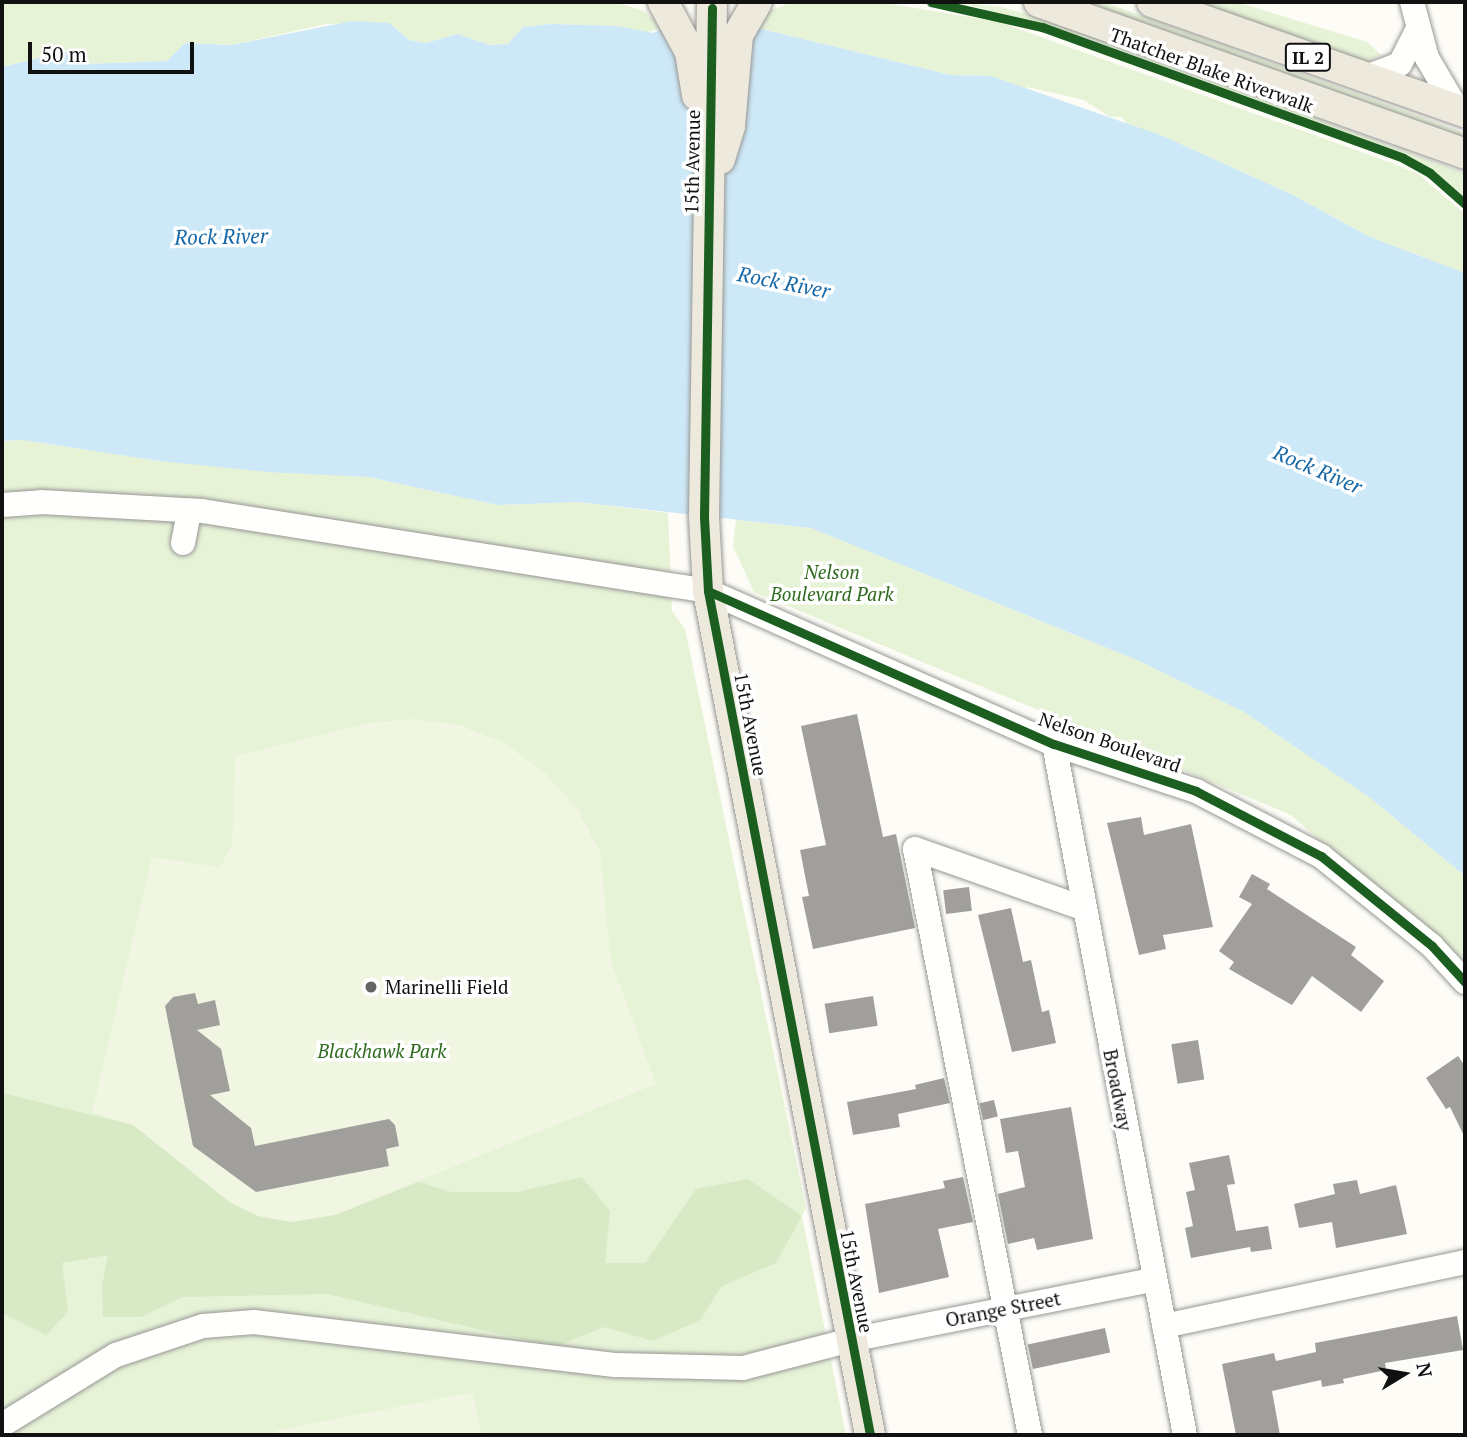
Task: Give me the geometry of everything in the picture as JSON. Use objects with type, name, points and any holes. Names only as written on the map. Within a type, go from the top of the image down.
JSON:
[{"type":"main road","name":"IL 2","points":[[1039,2],[1465,154]]},
{"type":"main road","name":"IL 2","points":[[1152,2],[1461,111]]},
{"type":"main road","points":[[665,4],[690,52],[709,145]]},
{"type":"main road","points":[[709,192],[730,126],[738,35],[755,4]]},
{"type":"main road","name":"15th Avenue","points":[[712,5],[704,517],[708,591],[870,1435]]},
{"type":"street","points":[[1412,2],[1427,58],[1461,111]]},
{"type":"street","points":[[1366,77],[1400,64],[1418,29]]},
{"type":"street","name":"Nelson Boulevard","points":[[2,505],[41,502],[189,511],[466,550],[708,591],[1054,744],[1196,791],[1321,856],[1432,946],[1465,982]]},
{"type":"street","points":[[183,543],[189,511]]},
{"type":"street","name":"Broadway","points":[[1054,744],[1185,1435]]},
{"type":"street","points":[[1030,1435],[915,849],[1083,908]]},
{"type":"street","points":[[1164,1326],[1465,1262]]},
{"type":"street","name":"Orange Street","points":[[2,1425],[116,1355],[203,1326],[254,1322],[333,1329],[616,1366],[743,1368],[851,1340],[1154,1279]]},
{"type":"green space","points":[[2,2],[615,2],[644,11],[663,28],[644,33],[615,26],[550,24],[523,27],[508,44],[490,45],[457,34],[426,43],[410,40],[389,23],[326,24],[232,45],[185,43],[167,61],[84,64],[73,50],[2,67]]},
{"type":"green space","points":[[792,2],[879,2],[999,22],[1392,163],[1418,174],[1465,214],[1465,273],[1370,237],[1293,195],[1163,136],[1131,128],[1121,117],[1110,117],[1084,100],[1027,87],[1023,92],[991,76],[951,75],[758,28],[769,11]]},
{"type":"green space","points":[[958,2],[1001,7],[1045,19],[1465,173],[1465,199],[1417,161],[1084,37]]},
{"type":"green space","points":[[1080,2],[1104,2],[1389,105],[1465,133],[1465,142]]},
{"type":"green space","points":[[1190,2],[1237,2],[1367,42],[1381,55],[1365,62]]},
{"type":"green space","name":"Blackhawk Park","points":[[23,440],[159,461],[368,477],[498,505],[578,502],[668,513],[672,611],[685,629],[806,1208],[802,1216],[846,1435],[2,1435],[2,442]]},
{"type":"green space","name":"Nelson Boulevard Park","points":[[736,520],[811,528],[1137,660],[1244,712],[1369,797],[1465,876],[1465,961],[1373,889],[1291,815],[754,592],[733,546]]},
{"type":"green space","name":"Marinelli Field","points":[[413,719],[459,725],[502,742],[543,771],[578,810],[600,852],[611,961],[656,1084],[335,1215],[291,1222],[258,1216],[231,1203],[133,1125],[92,1112],[152,857],[220,867],[232,846],[235,756],[368,723]]},
{"type":"green space","points":[[2,1093],[133,1125],[231,1203],[335,1215],[419,1182],[451,1192],[518,1192],[582,1177],[610,1211],[605,1263],[645,1263],[696,1189],[748,1179],[802,1216],[776,1263],[722,1286],[700,1320],[653,1341],[604,1327],[555,1347],[327,1294],[183,1297],[141,1317],[103,1317],[102,1285],[108,1255],[62,1263],[68,1312],[46,1335],[2,1313]]},
{"type":"green space","points":[[473,1392],[481,1435],[275,1435],[275,1431]]},
{"type":"water","name":"Rock River","points":[[352,21],[389,23],[410,40],[426,43],[457,34],[490,45],[508,44],[523,27],[551,24],[615,26],[654,33],[663,28],[758,28],[951,75],[991,76],[1163,136],[1293,195],[1370,237],[1465,273],[1465,876],[1369,797],[1244,712],[1137,660],[811,528],[578,502],[498,505],[368,477],[268,472],[159,461],[23,440],[2,441],[2,67],[73,50],[85,64],[167,61],[185,43],[232,45]]},
{"type":"building","points":[[857,714],[883,837],[896,834],[915,928],[813,949],[802,897],[809,896],[800,850],[826,845],[801,726]]},
{"type":"building","points":[[1141,817],[1144,835],[1191,824],[1213,927],[1163,935],[1166,949],[1139,955],[1107,823]]},
{"type":"building","points":[[1252,874],[1270,884],[1267,889],[1356,947],[1351,955],[1384,981],[1361,1012],[1312,976],[1292,1005],[1229,969],[1234,962],[1219,951],[1252,904],[1239,897]]},
{"type":"building","points":[[969,887],[972,911],[946,914],[943,890]]},
{"type":"building","points":[[1011,908],[1023,962],[1031,960],[1042,1012],[1049,1010],[1056,1043],[1012,1052],[978,915]]},
{"type":"building","points":[[195,993],[198,1004],[215,1000],[220,1025],[197,1030],[221,1049],[230,1091],[210,1095],[251,1128],[255,1146],[389,1119],[395,1125],[399,1146],[386,1149],[389,1166],[256,1192],[193,1146],[165,1006],[173,997]]},
{"type":"building","points":[[873,996],[878,1026],[829,1033],[825,1004]]},
{"type":"building","points":[[1198,1040],[1204,1080],[1178,1084],[1171,1044]]},
{"type":"building","points":[[1458,1056],[1465,1066],[1465,1138],[1450,1107],[1446,1109],[1426,1078]]},
{"type":"building","points":[[944,1078],[950,1103],[898,1114],[900,1127],[853,1135],[847,1102],[916,1089],[915,1085]]},
{"type":"building","points":[[994,1100],[998,1117],[983,1120],[979,1103]]},
{"type":"building","points":[[1071,1107],[1093,1239],[1037,1250],[1034,1238],[1008,1244],[998,1194],[1025,1187],[1018,1151],[1006,1153],[1000,1119]]},
{"type":"building","points":[[1229,1155],[1235,1184],[1227,1185],[1236,1231],[1268,1226],[1272,1249],[1251,1252],[1250,1247],[1191,1258],[1185,1228],[1193,1226],[1186,1192],[1195,1190],[1189,1163]]},
{"type":"building","points":[[963,1177],[973,1222],[938,1229],[949,1277],[879,1293],[865,1204],[945,1188],[943,1181]]},
{"type":"building","points":[[1357,1180],[1360,1194],[1396,1185],[1407,1234],[1336,1248],[1332,1222],[1299,1228],[1294,1204],[1335,1194],[1333,1184]]},
{"type":"building","points":[[1457,1316],[1463,1350],[1385,1363],[1386,1370],[1343,1379],[1344,1383],[1322,1387],[1321,1380],[1272,1391],[1280,1435],[1236,1435],[1222,1364],[1274,1353],[1276,1361],[1316,1352],[1315,1343]]},
{"type":"building","points":[[1105,1328],[1110,1352],[1033,1369],[1028,1344]]},
{"type":"cycle path","name":"Thatcher Blake Riverwalk","points":[[931,2],[1042,27],[1403,158],[1430,173],[1465,204]]},
{"type":"cycle path","points":[[712,8],[704,517],[708,591],[870,1435]]},
{"type":"cycle path","points":[[708,591],[1054,744],[1196,791],[1321,856],[1432,946],[1465,982]]},
{"type":"place","name":"Marinelli Field","points":[[371,987]]}]
